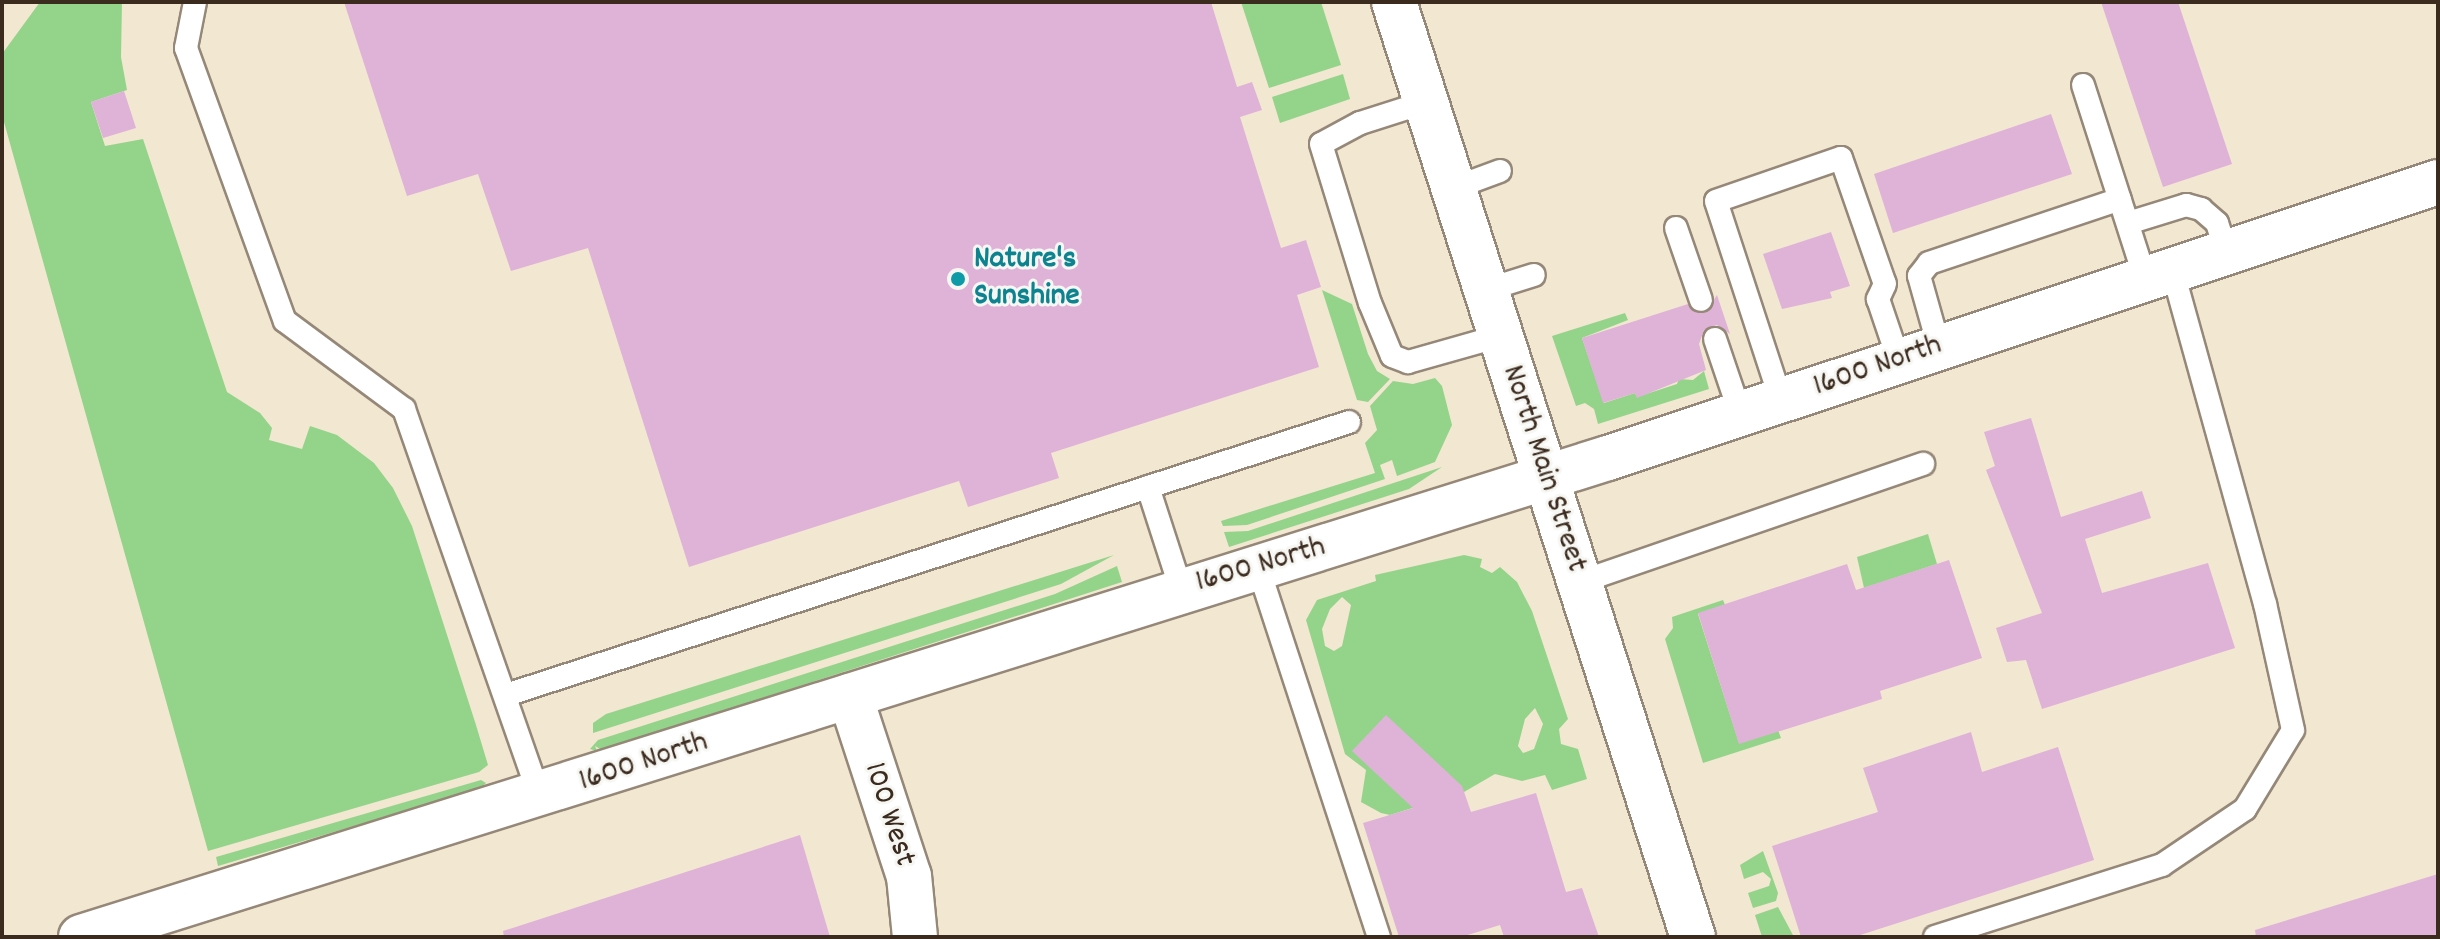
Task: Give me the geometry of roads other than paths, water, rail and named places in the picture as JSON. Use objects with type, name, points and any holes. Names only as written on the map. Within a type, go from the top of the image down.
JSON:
[{"type":"street","name":"North Main Street","points":[[1394,2],[1693,937]]},
{"type":"street","name":"1600 North","points":[[81,937],[175,922],[540,797],[1181,589],[1546,477],[2438,182]]},
{"type":"street","name":"100 West","points":[[850,696],[909,876],[915,937]]},
{"type":"lane","points":[[195,2],[186,48],[285,321],[404,409],[540,797]]},
{"type":"lane","points":[[1935,937],[2162,865],[2245,809],[2293,730],[2265,604],[2159,276],[2128,223],[2083,85]]},
{"type":"lane","points":[[1426,102],[1360,123],[1321,144],[1370,303],[1392,356],[1408,362],[1500,336]]},
{"type":"lane","points":[[1781,400],[1716,201],[1841,158],[1885,284],[1878,299],[1899,361]]},
{"type":"lane","points":[[1454,188],[1500,171]]},
{"type":"lane","points":[[1939,347],[1919,276],[1929,263],[2120,199]]},
{"type":"lane","points":[[2128,223],[2186,205],[2201,209],[2217,223],[2227,254]]},
{"type":"lane","points":[[1676,228],[1701,300]]},
{"type":"lane","points":[[1486,290],[1534,275]]},
{"type":"lane","points":[[1715,339],[1740,413]]},
{"type":"lane","points":[[506,695],[1349,422]]},
{"type":"lane","points":[[1580,582],[1923,464]]},
{"type":"lane","points":[[1148,487],[1181,589]]},
{"type":"lane","points":[[1258,567],[1379,937]]},
{"type":"place","name":"Nature's Sunshine","points":[[958,279]]}]
